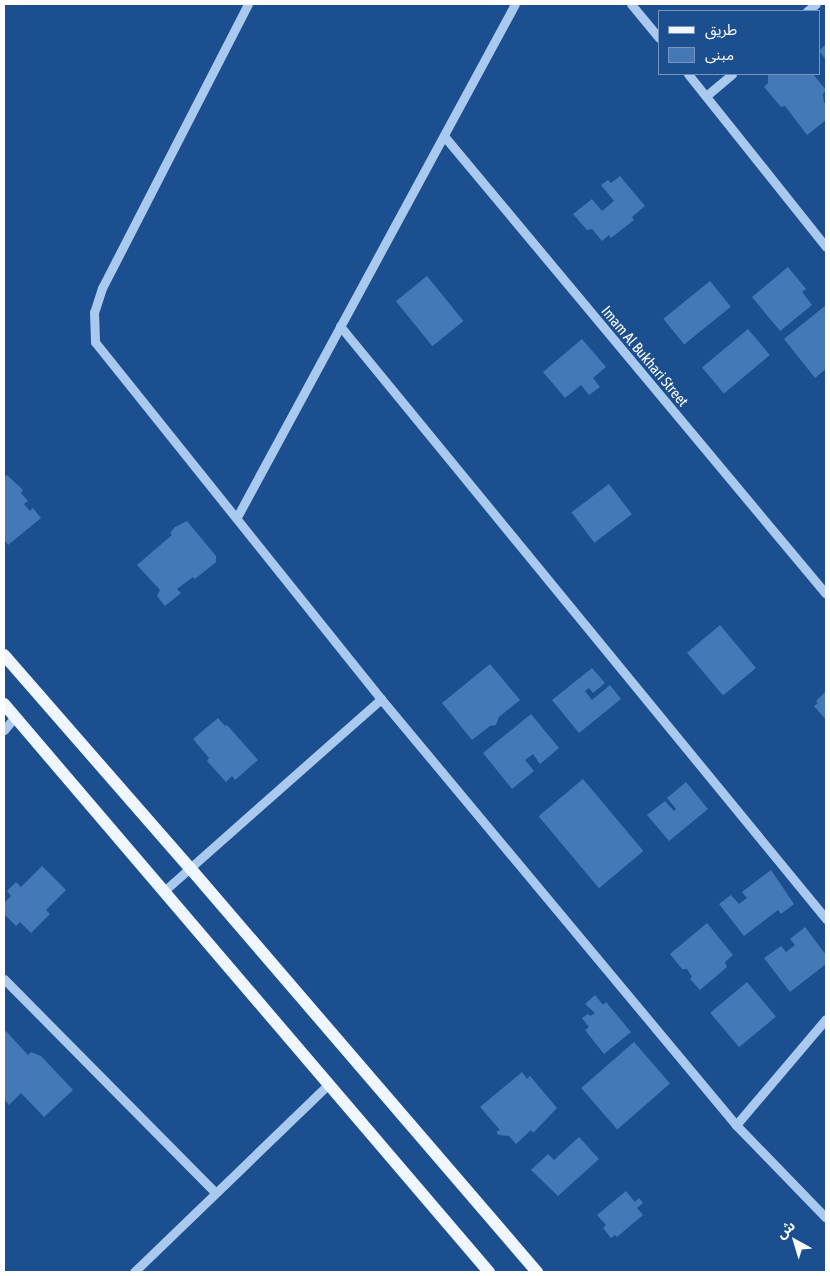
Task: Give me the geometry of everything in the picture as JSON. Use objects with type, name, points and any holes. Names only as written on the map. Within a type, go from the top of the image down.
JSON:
[{"type":"main road","points":[[4,655],[190,868],[537,1272]]},
{"type":"main road","points":[[4,704],[490,1272]]},
{"type":"street","points":[[248,4],[102,288],[94,312],[95,342],[381,699],[736,1125],[826,1218]]},
{"type":"street","points":[[237,517],[515,4]]},
{"type":"street","points":[[631,4],[658,37]]},
{"type":"street","points":[[689,75],[826,247]]},
{"type":"street","points":[[706,96],[731,75]]},
{"type":"street","name":"Imam Al Bukhari Street","points":[[444,136],[826,594]]},
{"type":"street","points":[[340,326],[826,918]]},
{"type":"street","points":[[164,891],[381,699]]},
{"type":"street","points":[[4,730],[15,717]]},
{"type":"street","points":[[4,979],[215,1192]]},
{"type":"street","points":[[736,1125],[826,1018]]},
{"type":"street","points":[[134,1272],[329,1084]]},
{"type":"building","points":[[826,44],[826,60],[820,52]]},
{"type":"building","points":[[768,75],[814,75],[826,90],[823,94],[824,103],[826,103],[826,120],[807,135],[785,106],[781,107],[764,87],[768,83]]},
{"type":"building","points":[[620,176],[645,206],[632,217],[634,220],[611,238],[609,235],[602,241],[592,229],[587,230],[573,214],[592,199],[602,211],[614,201],[601,185],[608,180],[611,183]]},
{"type":"building","points":[[788,267],[806,289],[802,292],[812,305],[780,331],[752,297]]},
{"type":"building","points":[[427,276],[464,321],[432,346],[396,301]]},
{"type":"building","points":[[710,281],[731,307],[684,344],[663,319]]},
{"type":"building","points":[[826,305],[826,369],[815,378],[784,339]]},
{"type":"building","points":[[748,329],[770,355],[724,394],[702,368]]},
{"type":"building","points":[[582,339],[606,367],[593,378],[600,387],[589,395],[581,385],[565,398],[543,372]]},
{"type":"building","points":[[7,475],[23,490],[21,493],[28,501],[24,504],[30,511],[33,508],[41,518],[8,545],[4,539],[4,477]]},
{"type":"building","points":[[609,484],[632,514],[594,543],[571,512]]},
{"type":"building","points":[[187,521],[216,556],[216,562],[195,579],[193,577],[177,589],[181,593],[165,606],[157,596],[160,590],[137,565],[172,535],[170,533],[175,527]]},
{"type":"building","points":[[720,625],[756,668],[723,696],[687,653]]},
{"type":"building","points":[[490,664],[520,700],[499,717],[496,725],[490,726],[472,740],[442,703]]},
{"type":"building","points":[[592,668],[605,683],[593,693],[589,688],[585,691],[592,700],[610,685],[621,699],[579,733],[552,700]]},
{"type":"building","points":[[826,691],[826,720],[814,706],[818,703],[816,701]]},
{"type":"building","points":[[531,714],[559,748],[540,764],[533,754],[525,760],[534,771],[512,789],[483,753]]},
{"type":"building","points":[[218,718],[225,726],[227,725],[258,760],[235,780],[232,776],[226,782],[207,761],[209,758],[193,739]]},
{"type":"building","points":[[583,779],[643,851],[599,888],[539,816]]},
{"type":"building","points":[[686,782],[708,809],[669,841],[647,815],[665,801],[674,811],[676,809],[667,798]]},
{"type":"building","points":[[42,866],[66,890],[46,910],[50,914],[31,933],[20,922],[16,926],[4,914],[4,903],[11,896],[7,891],[16,882],[21,887]]},
{"type":"building","points":[[771,870],[794,904],[781,914],[778,910],[744,936],[719,904],[731,895],[739,904],[747,898],[742,892]]},
{"type":"building","points":[[707,923],[733,955],[725,962],[727,967],[700,990],[690,979],[692,977],[687,969],[682,969],[670,954]]},
{"type":"building","points":[[805,927],[826,955],[826,964],[790,992],[764,958],[781,946],[786,952],[795,945],[790,939]]},
{"type":"building","points":[[747,982],[776,1016],[739,1047],[710,1013]]},
{"type":"building","points":[[595,995],[603,1005],[606,1002],[631,1032],[604,1054],[585,1030],[589,1027],[582,1018],[588,1014],[590,1016],[595,1013],[585,1004]]},
{"type":"building","points":[[4,1029],[28,1055],[31,1052],[41,1056],[73,1090],[44,1117],[21,1093],[9,1105],[4,1099]]},
{"type":"building","points":[[634,1042],[670,1084],[617,1129],[581,1088]]},
{"type":"building","points":[[522,1072],[527,1079],[530,1076],[557,1108],[533,1133],[531,1130],[516,1144],[509,1136],[499,1135],[496,1132],[500,1130],[480,1107]]},
{"type":"building","points":[[579,1137],[599,1159],[558,1196],[531,1170],[548,1154],[554,1160]]},
{"type":"building","points":[[626,1191],[635,1202],[639,1198],[643,1203],[637,1208],[643,1215],[617,1237],[615,1235],[611,1238],[603,1228],[606,1225],[597,1215]]}]
